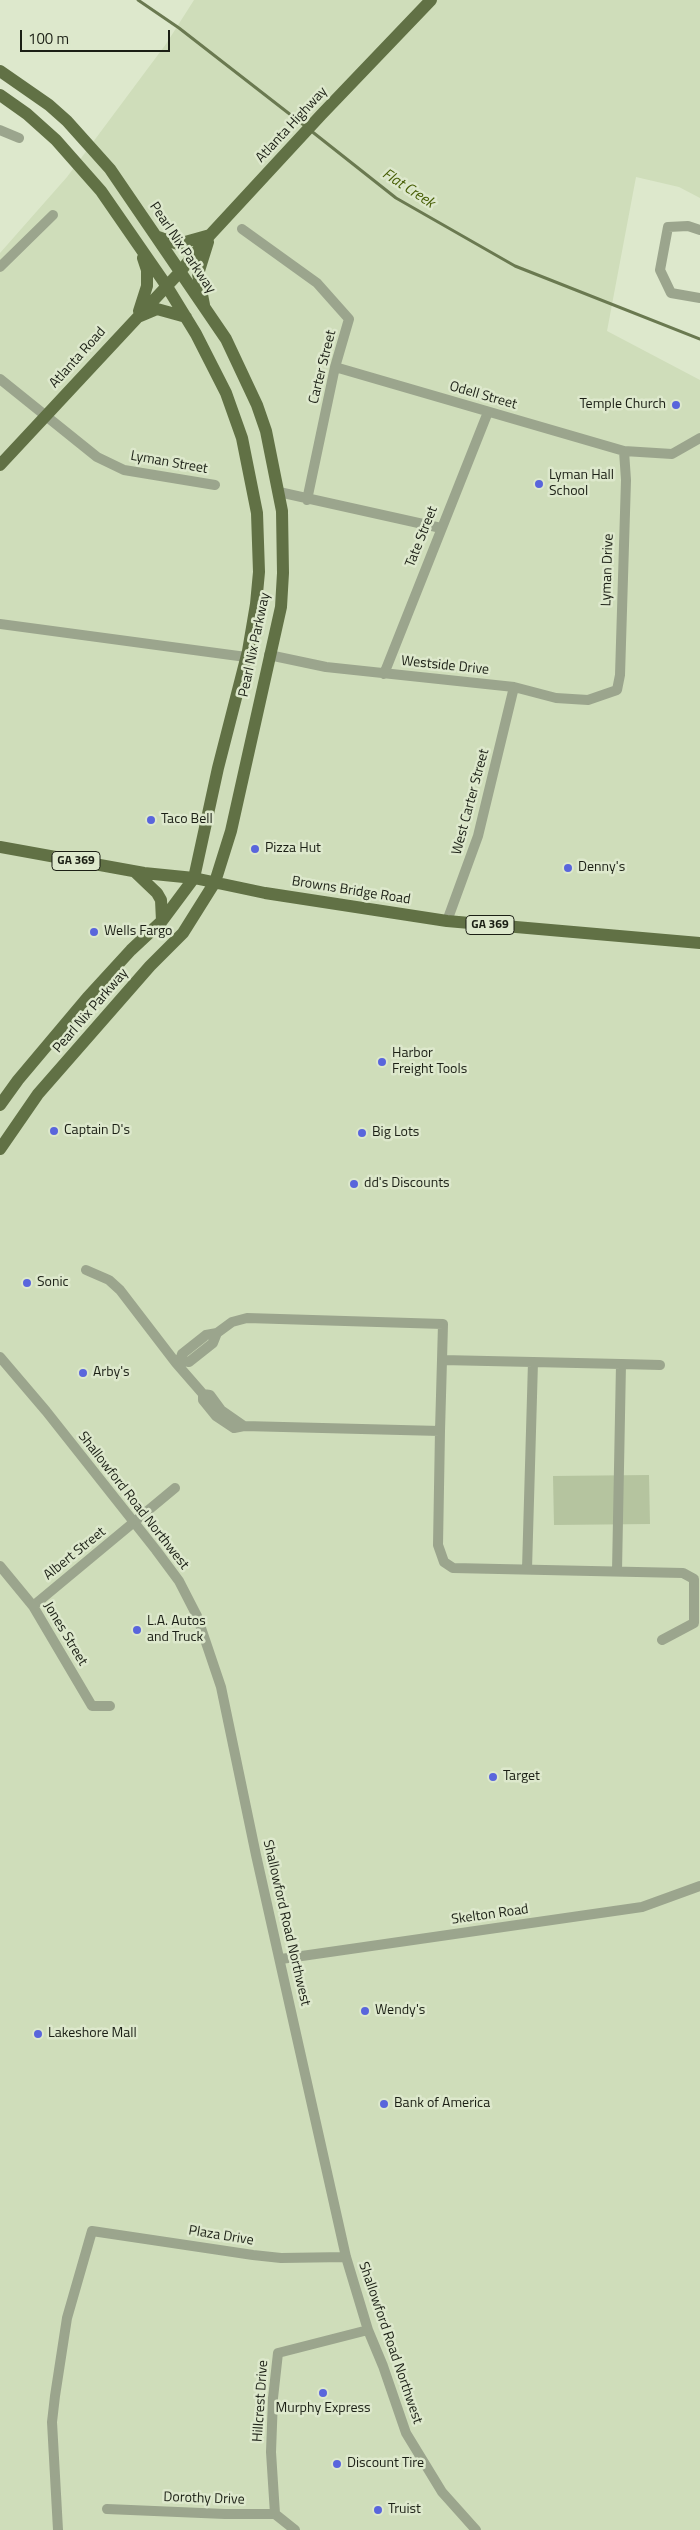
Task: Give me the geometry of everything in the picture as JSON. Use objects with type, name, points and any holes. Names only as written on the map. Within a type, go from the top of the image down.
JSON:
[{"type":"main road","name":"Atlanta Highway","points":[[179,273],[210,235],[288,150],[430,0]]},
{"type":"main road","name":"Pearl Nix Parkway","points":[[0,71],[49,105],[84,139],[126,191],[158,237],[179,273],[226,339],[257,405],[266,431],[279,492],[283,573],[281,607],[231,831],[215,882],[183,933],[150,966],[38,1094],[0,1149]]},
{"type":"main road","name":"Pearl Nix Parkway","points":[[0,95],[27,114],[69,154],[101,191],[186,317],[226,393],[242,438],[255,497],[259,572],[256,604],[246,657],[218,768],[194,878],[162,921],[131,950],[92,993],[18,1080],[0,1105]]},
{"type":"main road","points":[[158,237],[178,244],[210,235]]},
{"type":"main road","points":[[205,309],[198,274],[210,235]]},
{"type":"main road","points":[[136,318],[147,286],[147,270],[138,246]]},
{"type":"main road","name":"Atlanta Road","points":[[0,465],[179,273]]},
{"type":"main road","points":[[136,318],[157,309],[186,317]]},
{"type":"main road","name":"Browns Bridge Road","points":[[0,847],[136,872],[194,878],[265,893],[446,921],[700,943]]},
{"type":"main road","points":[[136,872],[157,893],[161,900],[162,921]]},
{"type":"street","points":[[0,130],[19,138]]},
{"type":"street","points":[[2,262],[53,215]]},
{"type":"street","points":[[700,230],[688,226],[668,227],[660,270],[671,293],[700,298]]},
{"type":"street","name":"Carter Street","points":[[242,229],[318,283],[349,319],[335,367],[307,500]]},
{"type":"street","name":"Odell Street","points":[[335,367],[624,451],[672,454],[700,438]]},
{"type":"street","name":"Lyman Street","points":[[0,379],[97,457],[124,470],[215,485]]},
{"type":"street","name":"Tate Street","points":[[384,674],[488,412]]},
{"type":"street","name":"Lyman Drive","points":[[617,690],[620,675],[626,480],[624,451]]},
{"type":"street","points":[[279,492],[307,500],[441,528]]},
{"type":"street","points":[[0,624],[246,657]]},
{"type":"street","name":"Westside Drive","points":[[269,655],[326,667],[514,687],[556,698],[588,700],[617,690]]},
{"type":"street","name":"West Carter Street","points":[[446,921],[478,836],[514,687]]},
{"type":"street","points":[[86,1270],[109,1280],[120,1290],[203,1394],[203,1400],[234,1428],[244,1426],[440,1431]]},
{"type":"street","points":[[178,1362],[190,1362],[198,1348],[213,1343],[217,1333],[232,1322],[247,1318],[443,1324],[438,1545],[444,1562],[453,1568],[683,1573],[694,1579],[694,1623],[662,1640]]},
{"type":"street","name":"Shallowford Road Northwest","points":[[0,1358],[46,1411],[84,1463],[135,1523],[179,1581],[197,1616],[210,1649],[221,1686],[256,1855],[281,1959],[346,2257],[368,2330],[383,2366],[406,2433],[442,2492],[476,2530]]},
{"type":"street","points":[[442,1360],[660,1365]]},
{"type":"street","points":[[527,1569],[533,1362]]},
{"type":"street","points":[[617,1571],[621,1364]]},
{"type":"street","name":"Albert Street","points":[[33,1606],[175,1488]]},
{"type":"street","name":"Jones Street","points":[[0,1566],[33,1606],[92,1706],[110,1706]]},
{"type":"street","name":"Skelton Road","points":[[281,1959],[642,1906],[700,1886]]},
{"type":"street","name":"Plaza Drive","points":[[58,2530],[52,2422],[67,2318],[92,2231],[281,2258],[346,2257]]},
{"type":"street","name":"Hillcrest Drive","points":[[276,2514],[271,2452],[274,2381],[278,2353],[368,2330]]},
{"type":"street","name":"Dorothy Drive","points":[[107,2509],[225,2514],[276,2514]]},
{"type":"street","points":[[276,2514],[295,2530]]},
{"type":"shaded area","points":[[194,0],[700,0],[700,198],[679,187],[636,177],[607,331],[700,380],[700,2530],[0,2530],[0,253],[67,177],[166,44]]},
{"type":"shaded area","points":[[649,1475],[650,1524],[554,1525],[553,1476]]},
{"type":"waterway","name":"Flat Creek","points":[[138,0],[179,28],[305,126]]},
{"type":"waterway","name":"Flat Creek","points":[[310,130],[396,198],[515,266],[700,339]]},
{"type":"place","name":"Temple Church","points":[[676,405]]},
{"type":"place","name":"Lyman Hall School","points":[[539,484]]},
{"type":"place","name":"Taco Bell","points":[[151,820]]},
{"type":"place","name":"Pizza Hut","points":[[255,849]]},
{"type":"place","name":"Denny's","points":[[568,868]]},
{"type":"place","name":"Wells Fargo","points":[[94,932]]},
{"type":"place","name":"Harbor Freight Tools","points":[[382,1062]]},
{"type":"place","name":"Captain D's","points":[[54,1131]]},
{"type":"place","name":"Big Lots","points":[[362,1133]]},
{"type":"place","name":"dd's Discounts","points":[[354,1184]]},
{"type":"place","name":"Sonic","points":[[27,1283]]},
{"type":"place","name":"Arby's","points":[[83,1373]]},
{"type":"place","name":"L.A. Autos and Truck","points":[[137,1630]]},
{"type":"place","name":"Target","points":[[493,1777]]},
{"type":"place","name":"Wendy's","points":[[365,2011]]},
{"type":"place","name":"Lakeshore Mall","points":[[38,2034]]},
{"type":"place","name":"Bank of America","points":[[384,2104]]},
{"type":"place","name":"Murphy Express","points":[[323,2393]]},
{"type":"place","name":"Discount Tire","points":[[337,2464]]},
{"type":"place","name":"Truist","points":[[378,2510]]}]
